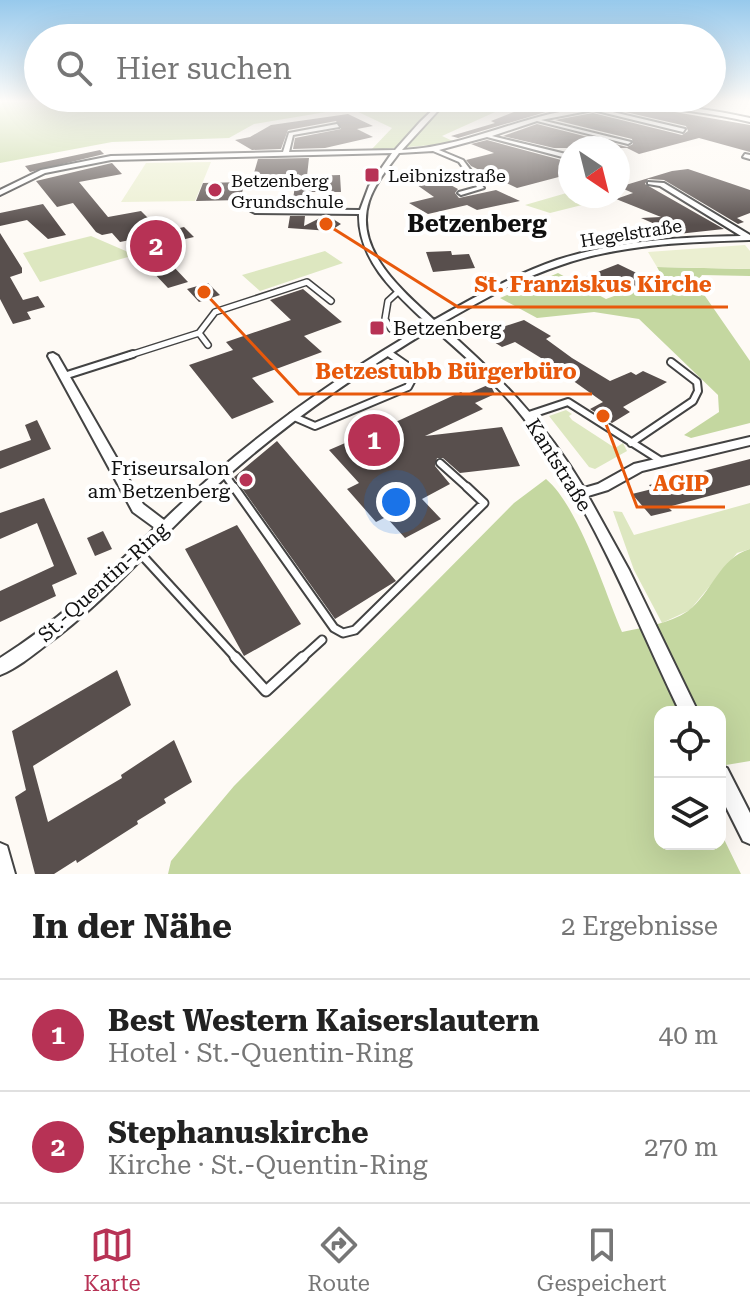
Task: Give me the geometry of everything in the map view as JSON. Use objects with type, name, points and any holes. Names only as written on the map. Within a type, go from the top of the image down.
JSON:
[{"type":"street","points":[[285,155],[288,143]]},
{"type":"street","points":[[255,211],[363,212],[371,191],[408,143]]},
{"type":"street","points":[[0,193],[43,171],[97,160],[399,153],[435,150],[466,143]]},
{"type":"street","points":[[513,143],[558,154]]},
{"type":"street","points":[[435,150],[461,161],[481,188],[461,193]]},
{"type":"street","points":[[650,183],[662,184],[750,238]]},
{"type":"street","name":"Kantstraße","points":[[363,212],[367,246],[399,291],[529,415],[580,494],[686,706]]},
{"type":"street","name":"Hegelstraße","points":[[435,323],[506,284],[580,257],[655,243],[750,238]]},
{"type":"street","name":"St.-Quentin-Ring","points":[[0,667],[53,631],[223,472],[292,416],[435,323]]},
{"type":"street","points":[[53,356],[138,508],[164,527]]},
{"type":"street","points":[[580,494],[603,487],[632,469],[750,441]]},
{"type":"street","points":[[722,778],[750,834]]},
{"type":"street","points":[[0,853],[4,874]]},
{"type":"lane","points":[[64,376],[199,333],[215,312],[307,282],[331,301]]},
{"type":"lane","points":[[399,291],[388,301],[385,319],[391,329],[406,339]]},
{"type":"lane","points":[[199,333],[208,345]]},
{"type":"lane","points":[[292,416],[315,426],[408,387],[416,372],[387,352]]},
{"type":"lane","points":[[631,443],[693,401],[698,391],[697,382],[671,362]]},
{"type":"lane","points":[[529,415],[568,402],[661,461]]},
{"type":"lane","points":[[223,472],[334,628],[343,633],[355,630],[484,503],[440,463]]},
{"type":"lane","points":[[139,552],[266,691],[322,640]]},
{"type":"green space","points":[[0,143],[108,143],[0,163]]},
{"type":"green space","points":[[378,143],[457,143],[371,150]]},
{"type":"green space","points":[[211,162],[195,201],[121,202],[146,163]]},
{"type":"green space","points":[[558,195],[558,208],[570,208],[550,213],[525,205]]},
{"type":"green space","points":[[91,236],[135,255],[40,282],[23,253]]},
{"type":"green space","points":[[745,245],[750,251],[750,269],[657,267],[648,252]]},
{"type":"green space","points":[[325,251],[343,263],[260,291],[242,275]]},
{"type":"green space","points":[[657,267],[750,269],[750,276],[702,275],[696,283],[750,361],[750,423],[691,438],[684,435],[719,412],[718,395],[639,319],[594,312],[537,318],[500,298],[558,273],[606,299],[663,278]]},
{"type":"green space","points":[[566,410],[572,414],[569,416],[572,420],[615,448],[623,443],[627,451],[595,469],[589,467],[549,416]]},
{"type":"green space","points":[[546,479],[558,492],[580,529],[622,632],[665,622],[688,611],[731,560],[750,549],[750,761],[726,765],[726,706],[654,706],[654,850],[726,850],[726,843],[741,874],[168,874],[171,861],[234,786],[514,503]]},
{"type":"green space","points":[[750,503],[750,549],[737,553],[690,610],[662,623],[634,570],[613,511],[622,512],[634,535]]},
{"type":"building","points":[[240,143],[283,143],[281,149],[252,150]]},
{"type":"building","points":[[294,143],[348,143],[325,148],[293,149]]},
{"type":"building","points":[[497,143],[558,159],[558,177],[517,188],[471,166],[466,160],[494,153],[471,144]]},
{"type":"building","points":[[532,143],[558,143],[558,148],[554,148]]},
{"type":"building","points":[[633,143],[681,143],[639,154],[630,150]]},
{"type":"building","points":[[716,143],[750,143],[750,152]]},
{"type":"building","points":[[100,150],[104,154],[30,172],[25,166]]},
{"type":"building","points":[[309,158],[307,176],[340,175],[341,192],[307,192],[306,206],[292,206],[296,179],[252,180],[258,159]]},
{"type":"building","points":[[112,163],[122,174],[79,182],[108,217],[141,211],[162,232],[184,227],[194,237],[168,243],[172,248],[148,254],[135,239],[120,242],[112,233],[102,235],[96,232],[73,203],[57,207],[36,181]]},
{"type":"building","points":[[688,169],[750,190],[750,213],[737,218],[744,222],[738,224],[664,180],[648,179],[645,184],[724,229],[678,234],[641,218],[661,217],[630,205],[630,194],[633,193],[630,192],[630,184],[672,171]]},
{"type":"building","points":[[432,175],[458,189],[455,193],[459,198],[496,190],[520,201],[477,210],[467,205],[428,214],[409,203],[434,197],[410,180]]},
{"type":"building","points":[[245,182],[240,200],[196,201],[203,183]]},
{"type":"building","points":[[43,204],[66,235],[48,239],[27,220],[0,226],[0,213]]},
{"type":"building","points":[[290,216],[305,216],[304,226],[322,217],[330,217],[341,224],[330,231],[288,228]]},
{"type":"building","points":[[0,233],[22,268],[22,273],[10,277],[23,300],[38,296],[45,307],[27,312],[31,319],[13,324],[0,299]]},
{"type":"building","points":[[451,251],[452,255],[469,254],[475,268],[433,272],[426,252]]},
{"type":"building","points":[[618,264],[651,280],[616,294],[608,289],[598,292],[577,280]]},
{"type":"building","points":[[172,265],[188,282],[168,288],[152,271]]},
{"type":"building","points":[[208,283],[220,295],[199,302],[187,289]]},
{"type":"building","points":[[303,289],[342,322],[304,336],[322,352],[252,378],[274,402],[232,419],[189,365],[233,350],[226,342],[291,320],[270,300]]},
{"type":"building","points":[[524,320],[551,336],[546,339],[572,358],[610,381],[631,372],[636,375],[643,371],[667,382],[623,407],[630,412],[612,423],[590,409],[603,402],[541,358],[515,342],[502,347],[481,334]]},
{"type":"building","points":[[490,384],[495,394],[475,403],[483,409],[425,436],[502,427],[520,466],[460,473],[443,458],[437,458],[435,466],[450,484],[422,499],[441,519],[405,538],[386,517],[376,522],[347,489],[359,483],[329,450],[359,437],[350,428],[379,415],[389,425],[461,392],[465,395]]},
{"type":"building","points":[[37,420],[51,449],[0,469],[0,451],[31,440],[25,425]]},
{"type":"building","points":[[277,441],[396,581],[335,619],[234,477]]},
{"type":"building","points":[[750,459],[750,485],[668,507],[672,511],[651,516],[632,494],[652,489],[649,485]]},
{"type":"building","points":[[44,498],[77,574],[52,585],[56,596],[0,622],[0,591],[54,566],[37,523],[0,539],[0,513]]},
{"type":"building","points":[[237,525],[301,624],[244,656],[185,549]]},
{"type":"building","points":[[103,531],[112,549],[95,556],[87,538]]},
{"type":"building","points":[[117,670],[131,705],[33,766],[48,822],[122,778],[121,775],[174,740],[192,782],[164,799],[166,803],[137,821],[138,824],[77,863],[76,860],[54,874],[35,874],[15,797],[26,790],[12,731]]},
{"type":"place","name":"Leibnizstraße","points":[[372,175]]},
{"type":"place","name":"Betzenberg Grundschule","points":[[215,190]]},
{"type":"place","name":"St. Franziskus Kirche","points":[[326,224]]},
{"type":"place","name":"Stephanuskirche","points":[[156,246]]},
{"type":"place","name":"Betzestubb Bürgerbüro","points":[[204,292]]},
{"type":"place","name":"Betzenberg","points":[[377,328]]},
{"type":"place","name":"AGIP","points":[[603,416]]},
{"type":"place","name":"Best Western Kaiserslautern","points":[[374,440]]},
{"type":"place","name":"Friseursalon am Betzenberg","points":[[246,480]]},
{"type":"district","name":"Betzenberg","points":[[477,224]]}]
